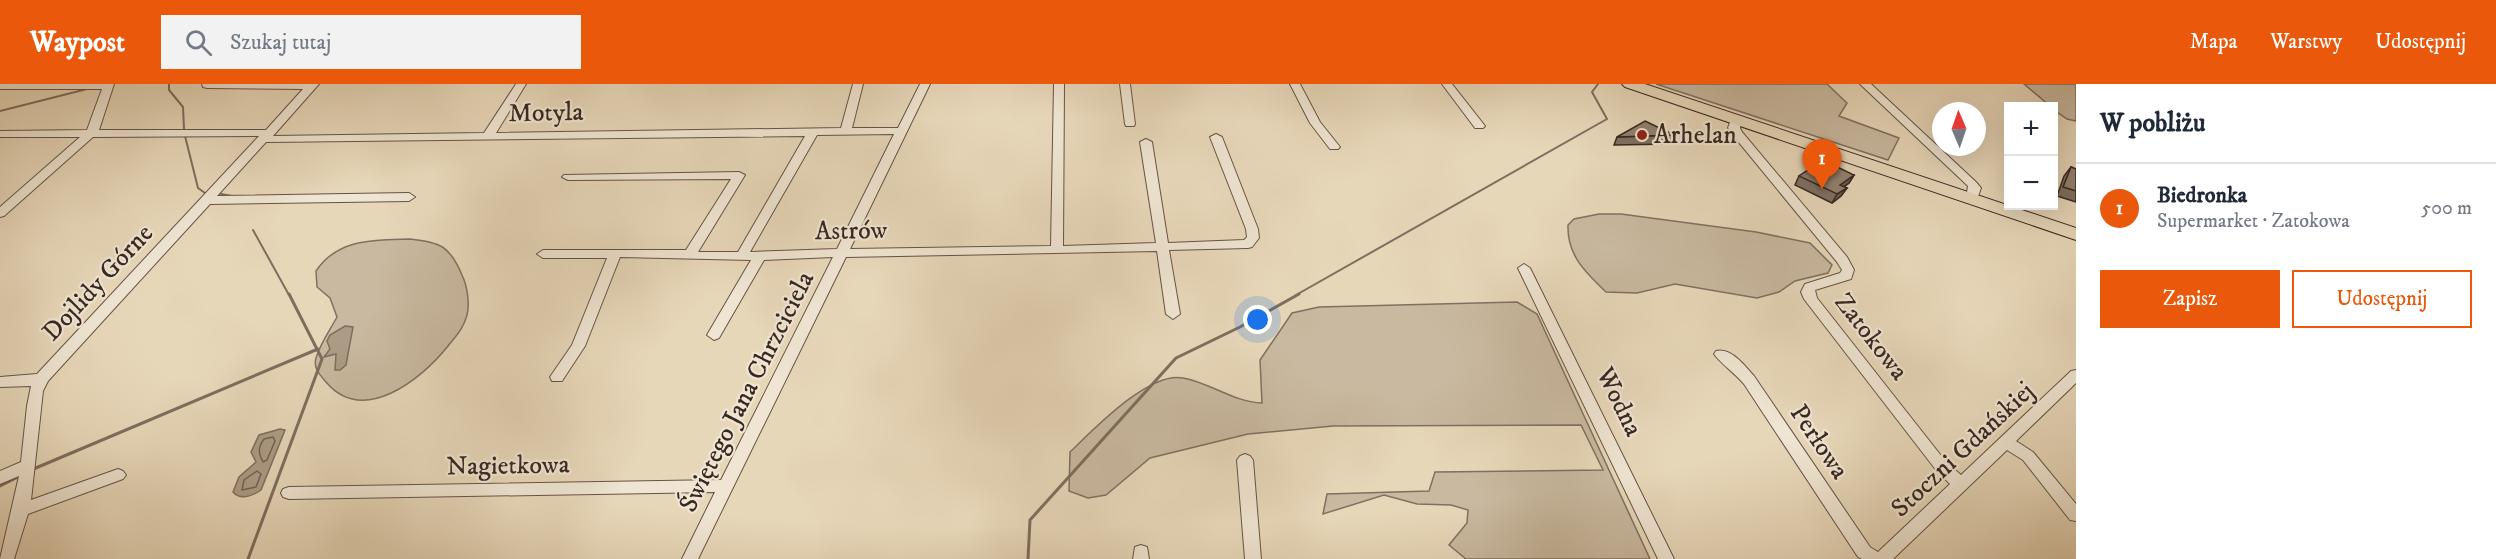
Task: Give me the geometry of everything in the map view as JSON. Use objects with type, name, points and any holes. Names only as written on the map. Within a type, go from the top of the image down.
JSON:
[{"type":"highway","points":[[1630,84],[2076,234]]},
{"type":"street","points":[[488,136],[521,84]]},
{"type":"street","points":[[846,131],[858,84]]},
{"type":"street","name":"Świętego Jana Chrzciciela","points":[[690,559],[925,84]]},
{"type":"street","points":[[1057,250],[1059,84]]},
{"type":"street","points":[[1125,84],[1130,124]]},
{"type":"street","points":[[1295,84],[1315,123],[1334,147]]},
{"type":"street","points":[[1447,84],[1479,126]]},
{"type":"street","points":[[1865,84],[1972,184],[1975,188],[1972,199]]},
{"type":"street","points":[[0,86],[109,85],[91,133],[0,213]]},
{"type":"street","points":[[207,85],[313,85]]},
{"type":"street","name":"Dojlidy Górne","points":[[6,559],[21,510],[35,398],[42,378],[313,85]]},
{"type":"street","name":"Zatokowa","points":[[1736,119],[1734,128],[1738,134],[1843,260],[1848,270],[1846,276],[1810,287],[1808,292],[1811,299],[1941,466],[1961,484]]},
{"type":"street","name":"Motyla","points":[[0,134],[488,136],[901,131]]},
{"type":"street","points":[[741,257],[813,132]]},
{"type":"street","name":"Astrów","points":[[543,254],[690,254],[741,257],[1248,244],[1253,238],[1252,230],[1216,137]]},
{"type":"street","points":[[1146,141],[1173,314]]},
{"type":"street","points":[[568,177],[739,176],[690,254]]},
{"type":"street","points":[[207,200],[409,197]]},
{"type":"street","points":[[557,377],[578,345],[615,254]]},
{"type":"street","points":[[714,335],[760,256]]},
{"type":"street","name":"Wodna","points":[[1524,268],[1666,559]]},
{"type":"street","name":"Perłowa","points":[[1721,354],[1737,366],[1749,380],[1864,552],[1875,559]]},
{"type":"street","name":"Stoczni Gdańskiej","points":[[1882,559],[2076,375]]},
{"type":"street","points":[[3,382],[42,378]]},
{"type":"street","points":[[2006,442],[2028,456],[2076,515]]},
{"type":"street","points":[[1245,460],[1253,559]]},
{"type":"street","points":[[0,478],[28,465]]},
{"type":"street","points":[[21,510],[118,475]]},
{"type":"street","name":"Nagietkowa","points":[[289,493],[727,486]]},
{"type":"shaded area","points":[[1656,84],[1827,84],[1847,103],[1839,116],[1899,138],[1888,160]]},
{"type":"shaded area","points":[[2024,84],[2076,84],[2076,121],[2067,119],[2058,113],[2058,102],[2045,102]]},
{"type":"shaded area","points":[[1599,214],[1621,214],[1756,232],[1810,243],[1832,265],[1828,273],[1795,281],[1779,292],[1757,298],[1675,284],[1637,293],[1606,292],[1579,262],[1568,236],[1568,225],[1574,219]]},
{"type":"shaded area","points":[[410,239],[443,247],[458,265],[468,295],[466,320],[437,359],[407,384],[374,399],[357,400],[341,394],[326,382],[315,365],[320,348],[337,317],[330,298],[317,287],[316,271],[335,252],[346,247],[371,241]]},
{"type":"shaded area","points":[[1517,302],[1537,314],[1650,559],[1466,559],[1449,545],[1467,523],[1468,510],[1451,505],[1417,504],[1384,495],[1323,514],[1327,494],[1429,491],[1435,472],[1603,470],[1581,425],[1333,426],[1248,434],[1150,458],[1106,495],[1088,498],[1069,491],[1070,452],[1122,404],[1154,384],[1169,378],[1183,378],[1241,399],[1262,403],[1260,360],[1292,313],[1319,307]]},
{"type":"water","points":[[345,326],[353,327],[346,365],[340,370],[335,370],[336,354],[324,357],[330,349],[327,341],[330,335]]},
{"type":"water","points":[[280,429],[285,430],[261,490],[247,497],[236,495],[233,492],[239,477],[256,462],[251,452],[259,435]]},
{"type":"building","points":[[1645,121],[1674,135],[1617,137]]},
{"type":"building","points":[[1823,160],[1854,175],[1840,185],[1847,188],[1837,194],[1799,176]]},
{"type":"building","points":[[2071,167],[2076,169],[2076,191],[2063,187]]},
{"type":"waterway","points":[[169,84],[169,90],[183,107],[184,129]]},
{"type":"waterway","points":[[1296,295],[1607,119],[1592,92],[1598,84]]},
{"type":"waterway","points":[[0,111],[91,88]]},
{"type":"waterway","points":[[185,136],[198,188],[205,193]]},
{"type":"waterway","points":[[221,194],[232,196]]},
{"type":"waterway","points":[[253,230],[289,295]]},
{"type":"waterway","points":[[289,294],[317,349]]},
{"type":"waterway","points":[[1028,559],[1030,520],[1176,358],[1240,327],[1299,294]]},
{"type":"waterway","points":[[31,470],[317,349]]},
{"type":"waterway","points":[[248,559],[322,359],[317,349]]},
{"type":"waterway","points":[[0,486],[20,476]]},
{"type":"place","name":"Arhelan","points":[[1642,135]]},
{"type":"place","name":"Biedronka","points":[[1822,189]]}]
